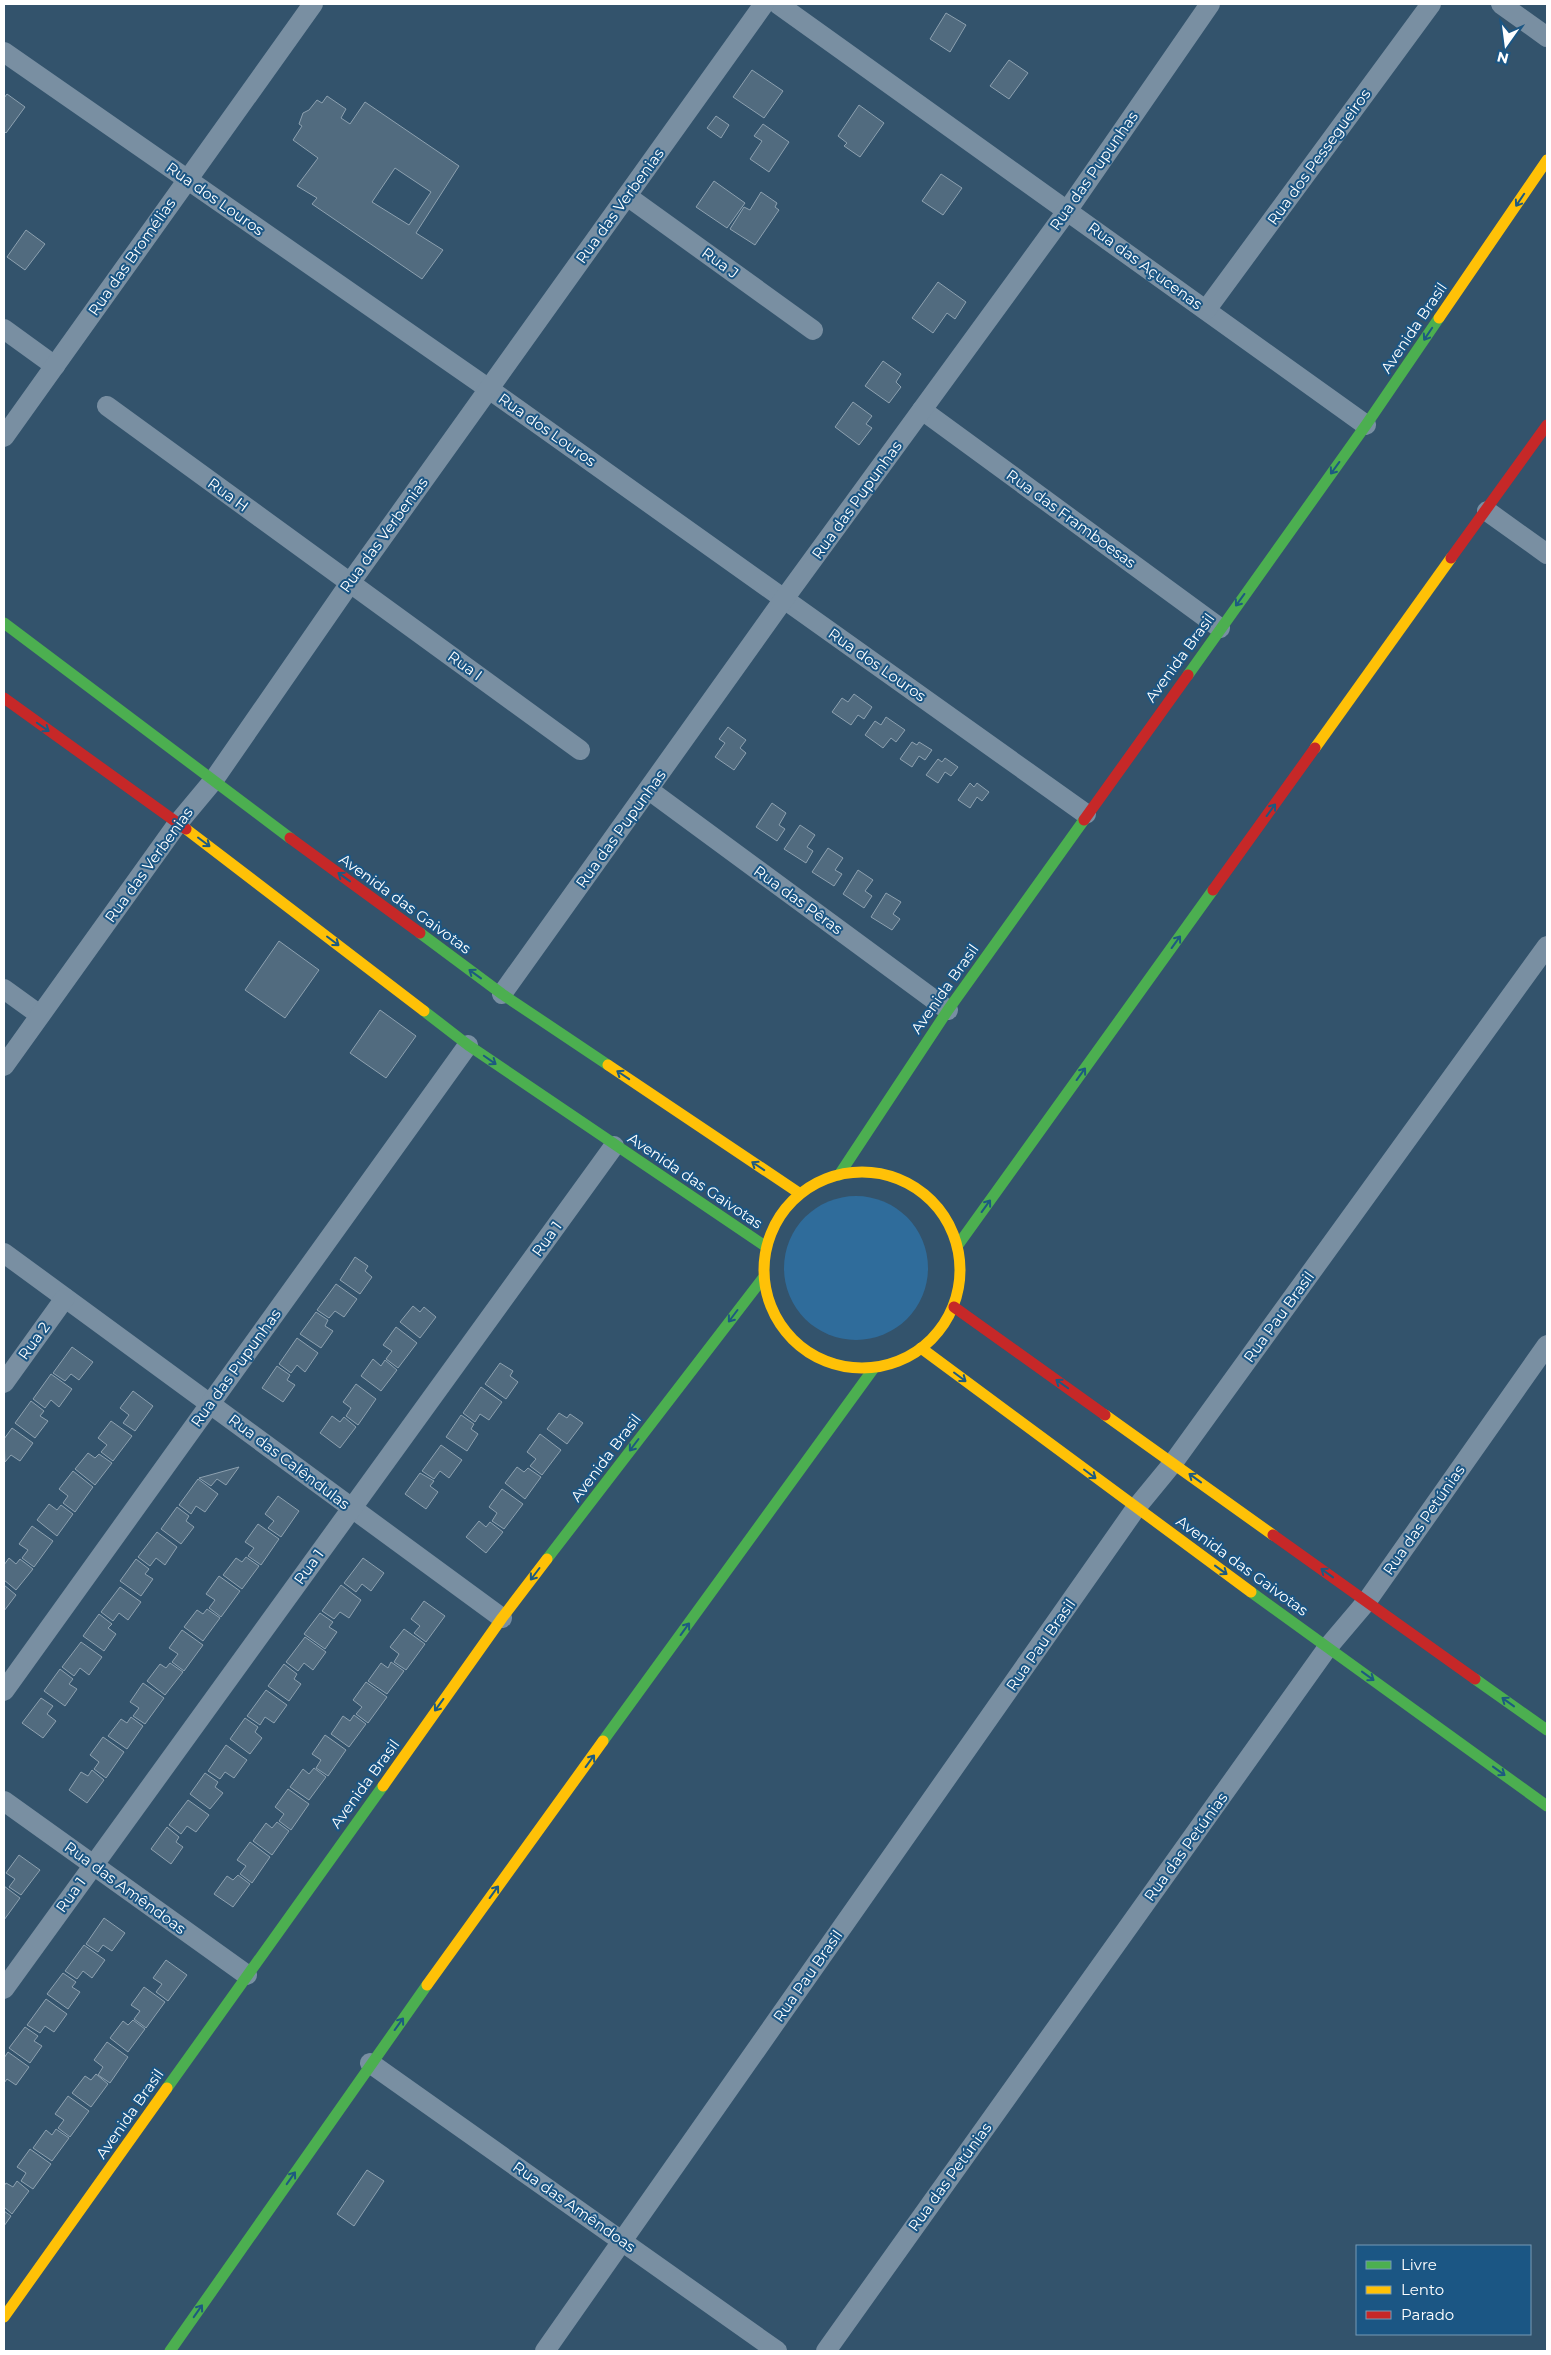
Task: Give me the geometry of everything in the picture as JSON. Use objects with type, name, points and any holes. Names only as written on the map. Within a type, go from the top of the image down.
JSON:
[{"type":"street","name":"Rua das Bromélias","points":[[4,437],[313,4]]},
{"type":"street","name":"Rua das Verbenias","points":[[4,1066],[178,822],[213,781],[350,583],[764,4]]},
{"type":"street","name":"Rua das Açucenas","points":[[778,4],[1366,425]]},
{"type":"street","name":"Rua das Pupunhas","points":[[502,994],[784,600],[1067,211],[1210,4]]},
{"type":"street","name":"Rua dos Pessegueiros","points":[[1206,310],[1431,4]]},
{"type":"street","points":[[1500,4],[1547,37]]},
{"type":"street","name":"Rua dos Louros","points":[[4,52],[489,389],[1086,814]]},
{"type":"street","name":"Avenida Brasil","points":[[839,1175],[948,1010],[1086,814],[1366,425],[1547,160]]},
{"type":"street","name":"Rua J","points":[[627,196],[813,330]]},
{"type":"street","points":[[4,329],[55,366]]},
{"type":"street","name":"Rua H","points":[[107,406],[350,583]]},
{"type":"street","name":"Rua das Framboesas","points":[[922,410],[1220,628]]},
{"type":"street","points":[[958,1245],[1547,425]]},
{"type":"street","points":[[1487,511],[1547,554]]},
{"type":"street","name":"Rua I","points":[[350,583],[580,750]]},
{"type":"street","name":"Avenida das Gaivotas","points":[[4,623],[213,781],[502,994],[799,1193]]},
{"type":"street","name":"Avenida das Gaivotas","points":[[4,698],[178,822],[468,1045],[614,1146],[765,1246]]},
{"type":"street","name":"Rua das Pêras","points":[[649,790],[948,1010]]},
{"type":"street","name":"Rua Pau Brasil","points":[[545,2351],[1136,1508],[1173,1463],[1547,946]]},
{"type":"street","points":[[4,989],[40,1015]]},
{"type":"street","name":"Rua das Pupunhas","points":[[4,1691],[468,1045]]},
{"type":"street","name":"Rua 1","points":[[4,1989],[614,1146]]},
{"type":"street","points":[[858,1171],[891,1175],[921,1191],[944,1215],[958,1245],[961,1278],[954,1307],[933,1338],[907,1358],[874,1368],[842,1366],[812,1355],[788,1335],[771,1309],[763,1278],[765,1246],[778,1217],[799,1193],[826,1177],[858,1171]]},
{"type":"street","name":"Rua das Calêndulas","points":[[4,1253],[502,1618]]},
{"type":"street","name":"Avenida Brasil","points":[[4,2317],[502,1618],[763,1278]]},
{"type":"street","name":"Rua 2","points":[[4,1383],[65,1298]]},
{"type":"street","points":[[954,1307],[1547,1730]]},
{"type":"street","name":"Rua das Petúnias","points":[[826,2351],[1328,1647],[1366,1601],[1547,1345]]},
{"type":"street","name":"Avenida das Gaivotas","points":[[921,1348],[1136,1508],[1547,1806]]},
{"type":"street","points":[[170,2351],[370,2063],[874,1368]]},
{"type":"street","name":"Rua das Amêndoas","points":[[4,1801],[247,1975]]},
{"type":"street","name":"Rua das Amêndoas","points":[[370,2063],[777,2351]]},
{"type":"shaded area","points":[[856,1196],[883,1202],[896,1208],[907,1217],[916,1228],[922,1241],[928,1268],[922,1295],[916,1308],[907,1319],[896,1328],[883,1334],[856,1340],[829,1334],[816,1328],[805,1319],[796,1308],[790,1295],[784,1268],[790,1241],[796,1228],[805,1217],[816,1208],[829,1202]]},
{"type":"building","points":[[946,13],[966,25],[950,52],[930,39]]},
{"type":"building","points":[[1009,60],[1028,73],[1009,99],[990,86]]},
{"type":"building","points":[[752,70],[783,91],[764,118],[733,97]]},
{"type":"building","points":[[7,94],[25,107],[6,133],[4,131],[4,98]]},
{"type":"building","points":[[327,96],[346,109],[341,118],[350,124],[365,102],[459,166],[416,233],[443,250],[422,279],[312,204],[317,198],[297,186],[318,158],[293,140],[302,126],[299,124],[303,113],[309,110],[317,100],[322,103]],"holes":[[[395,168],[431,192],[409,225],[372,202]]]},
{"type":"building","points":[[859,105],[884,123],[860,157],[844,146],[847,143],[838,136]]},
{"type":"building","points":[[716,116],[729,125],[721,138],[707,128]]},
{"type":"building","points":[[763,124],[789,142],[769,172],[750,159],[762,141],[754,136]]},
{"type":"building","points":[[941,174],[962,188],[943,215],[922,201]]},
{"type":"building","points":[[714,181],[745,203],[727,228],[696,207]]},
{"type":"building","points":[[761,192],[777,203],[775,207],[779,210],[755,245],[730,229],[744,207],[750,210]]},
{"type":"building","points":[[26,230],[45,244],[25,270],[7,257]]},
{"type":"building","points":[[938,282],[966,302],[955,319],[947,313],[933,333],[912,318]]},
{"type":"building","points":[[883,361],[901,374],[896,382],[901,387],[889,403],[865,386]]},
{"type":"building","points":[[853,402],[872,416],[866,424],[872,428],[859,445],[835,427]]},
{"type":"building","points":[[854,694],[872,707],[864,719],[858,715],[851,725],[832,712],[842,698],[848,702]]},
{"type":"building","points":[[886,717],[905,730],[896,742],[891,738],[883,748],[865,735],[875,721],[881,725]]},
{"type":"building","points":[[728,727],[746,740],[740,748],[746,753],[734,770],[715,757],[725,743],[719,739]]},
{"type":"building","points":[[912,742],[917,745],[919,742],[932,750],[925,760],[919,756],[912,767],[900,759]]},
{"type":"building","points":[[945,758],[958,767],[951,776],[945,772],[938,783],[926,775],[938,759],[942,762]]},
{"type":"building","points":[[970,783],[974,787],[977,783],[989,792],[982,801],[977,797],[970,808],[958,800]]},
{"type":"building","points":[[772,803],[786,813],[779,825],[785,829],[777,841],[756,827]]},
{"type":"building","points":[[800,825],[815,835],[807,847],[813,851],[806,863],[784,849]]},
{"type":"building","points":[[828,848],[843,858],[835,870],[842,874],[834,886],[812,872]]},
{"type":"building","points":[[858,870],[873,880],[865,891],[872,896],[864,908],[843,894]]},
{"type":"building","points":[[886,893],[901,902],[893,914],[900,919],[892,930],[871,917]]},
{"type":"building","points":[[279,941],[319,970],[285,1018],[245,990]]},
{"type":"building","points":[[380,1010],[416,1036],[386,1078],[350,1053]]},
{"type":"building","points":[[355,1257],[368,1266],[365,1271],[372,1277],[360,1294],[340,1280]]},
{"type":"building","points":[[336,1284],[357,1299],[344,1317],[335,1311],[329,1318],[317,1310]]},
{"type":"building","points":[[413,1306],[420,1312],[424,1307],[436,1317],[420,1338],[400,1322]]},
{"type":"building","points":[[316,1312],[328,1320],[325,1326],[333,1331],[321,1348],[300,1334]]},
{"type":"building","points":[[396,1327],[417,1343],[398,1368],[386,1359],[392,1351],[383,1345]]},
{"type":"building","points":[[297,1338],[318,1353],[305,1372],[297,1365],[291,1373],[279,1364]]},
{"type":"building","points":[[72,1347],[93,1362],[79,1380],[71,1374],[65,1381],[53,1373]]},
{"type":"building","points":[[373,1359],[381,1366],[385,1360],[397,1370],[381,1391],[361,1376]]},
{"type":"building","points":[[500,1363],[513,1371],[510,1376],[518,1382],[506,1399],[485,1384]]},
{"type":"building","points":[[277,1366],[290,1375],[287,1380],[295,1385],[283,1402],[262,1388]]},
{"type":"building","points":[[51,1374],[72,1389],[59,1407],[51,1400],[45,1408],[33,1399]]},
{"type":"building","points":[[356,1384],[376,1399],[358,1425],[346,1416],[351,1408],[343,1402]]},
{"type":"building","points":[[481,1387],[502,1402],[489,1420],[480,1414],[475,1422],[463,1413]]},
{"type":"building","points":[[133,1391],[153,1406],[135,1431],[123,1423],[129,1415],[120,1408]]},
{"type":"building","points":[[31,1401],[44,1411],[40,1416],[48,1421],[35,1438],[15,1423]]},
{"type":"building","points":[[559,1413],[567,1418],[570,1414],[583,1423],[567,1444],[547,1429]]},
{"type":"building","points":[[461,1415],[474,1424],[471,1429],[478,1434],[467,1451],[446,1437]]},
{"type":"building","points":[[332,1416],[340,1422],[344,1417],[356,1427],[340,1448],[320,1433]]},
{"type":"building","points":[[111,1421],[132,1436],[113,1461],[101,1452],[107,1445],[98,1438]]},
{"type":"building","points":[[12,1428],[33,1443],[20,1461],[11,1455],[5,1462],[4,1439]]},
{"type":"building","points":[[540,1434],[561,1450],[542,1475],[530,1466],[536,1459],[527,1452]]},
{"type":"building","points":[[441,1445],[462,1460],[449,1478],[440,1471],[434,1479],[422,1471]]},
{"type":"building","points":[[88,1453],[95,1458],[99,1454],[112,1463],[95,1485],[75,1469]]},
{"type":"building","points":[[239,1467],[226,1485],[217,1479],[211,1486],[199,1478]]},
{"type":"building","points":[[517,1467],[524,1472],[528,1468],[541,1477],[525,1499],[505,1483]]},
{"type":"building","points":[[73,1471],[93,1487],[75,1512],[63,1503],[68,1496],[59,1489]]},
{"type":"building","points":[[420,1473],[434,1481],[430,1486],[438,1492],[426,1509],[405,1494]]},
{"type":"building","points":[[198,1479],[218,1494],[205,1512],[196,1506],[191,1514],[179,1505]]},
{"type":"building","points":[[502,1489],[523,1504],[504,1529],[492,1521],[497,1513],[489,1507]]},
{"type":"building","points":[[278,1496],[299,1511],[281,1537],[268,1528],[274,1521],[265,1514]]},
{"type":"building","points":[[49,1504],[57,1510],[61,1505],[73,1514],[57,1536],[37,1520]]},
{"type":"building","points":[[177,1507],[189,1516],[186,1521],[194,1527],[181,1544],[161,1529]]},
{"type":"building","points":[[479,1521],[486,1527],[490,1522],[503,1532],[486,1553],[466,1537]]},
{"type":"building","points":[[258,1524],[279,1539],[261,1565],[248,1556],[254,1548],[245,1542]]},
{"type":"building","points":[[32,1526],[53,1541],[34,1567],[22,1558],[28,1550],[19,1544]]},
{"type":"building","points":[[157,1532],[177,1547],[165,1565],[156,1558],[150,1566],[138,1557]]},
{"type":"building","points":[[246,1557],[259,1566],[242,1589],[223,1575],[236,1558],[242,1562]]},
{"type":"building","points":[[9,1558],[16,1564],[20,1559],[33,1569],[16,1590],[4,1580],[4,1565]]},
{"type":"building","points":[[363,1558],[384,1573],[371,1591],[362,1584],[356,1592],[344,1583]]},
{"type":"building","points":[[136,1559],[149,1569],[145,1574],[153,1579],[141,1596],[120,1581]]},
{"type":"building","points":[[219,1576],[240,1591],[221,1617],[209,1608],[215,1600],[206,1594]]},
{"type":"building","points":[[4,1585],[16,1595],[4,1611]]},
{"type":"building","points":[[341,1585],[361,1600],[349,1618],[340,1612],[334,1619],[322,1611]]},
{"type":"building","points":[[120,1587],[141,1602],[128,1620],[119,1613],[113,1621],[101,1612]]},
{"type":"building","points":[[424,1601],[445,1616],[426,1642],[414,1633],[420,1626],[411,1619]]},
{"type":"building","points":[[207,1609],[220,1618],[203,1641],[184,1627],[197,1610],[203,1614]]},
{"type":"building","points":[[320,1613],[333,1622],[329,1627],[337,1632],[325,1649],[304,1634]]},
{"type":"building","points":[[99,1614],[112,1624],[108,1628],[116,1634],[104,1651],[83,1636]]},
{"type":"building","points":[[404,1629],[425,1644],[406,1670],[394,1662],[399,1654],[390,1647]]},
{"type":"building","points":[[182,1630],[203,1645],[184,1671],[172,1662],[178,1654],[169,1648]]},
{"type":"building","points":[[305,1637],[326,1652],[313,1670],[304,1663],[298,1671],[286,1662]]},
{"type":"building","points":[[81,1642],[102,1657],[89,1675],[80,1668],[74,1676],[62,1667]]},
{"type":"building","points":[[391,1662],[404,1671],[387,1694],[368,1681],[381,1663],[388,1668]]},
{"type":"building","points":[[170,1663],[183,1672],[165,1695],[147,1681],[160,1664],[166,1668]]},
{"type":"building","points":[[284,1664],[297,1674],[294,1679],[301,1684],[289,1701],[268,1686]]},
{"type":"building","points":[[60,1669],[73,1679],[69,1684],[77,1689],[65,1706],[44,1691]]},
{"type":"building","points":[[366,1682],[387,1697],[368,1723],[356,1714],[362,1707],[353,1700]]},
{"type":"building","points":[[143,1683],[164,1698],[145,1724],[133,1716],[139,1708],[130,1702]]},
{"type":"building","points":[[266,1690],[287,1705],[274,1723],[265,1717],[260,1725],[247,1716]]},
{"type":"building","points":[[41,1698],[53,1706],[47,1714],[56,1721],[43,1738],[22,1723]]},
{"type":"building","points":[[354,1715],[366,1724],[349,1747],[331,1734],[343,1716],[350,1721]]},
{"type":"building","points":[[131,1717],[143,1726],[127,1749],[108,1736],[121,1719],[127,1723]]},
{"type":"building","points":[[245,1718],[258,1727],[255,1732],[262,1738],[250,1754],[230,1739]]},
{"type":"building","points":[[325,1735],[346,1750],[328,1776],[316,1768],[321,1760],[312,1754]]},
{"type":"building","points":[[103,1737],[124,1752],[106,1778],[94,1769],[99,1762],[90,1755]]},
{"type":"building","points":[[226,1745],[247,1760],[234,1778],[225,1772],[220,1779],[208,1771]]},
{"type":"building","points":[[314,1768],[326,1777],[309,1800],[290,1787],[303,1769],[309,1774]]},
{"type":"building","points":[[92,1770],[104,1780],[87,1803],[69,1790],[81,1772],[88,1776]]},
{"type":"building","points":[[205,1773],[218,1782],[215,1787],[223,1793],[210,1809],[190,1794]]},
{"type":"building","points":[[288,1789],[309,1804],[291,1830],[279,1821],[284,1814],[275,1807]]},
{"type":"building","points":[[188,1800],[209,1815],[196,1832],[187,1826],[181,1834],[169,1825]]},
{"type":"building","points":[[277,1822],[289,1831],[272,1855],[253,1841],[266,1823],[272,1828]]},
{"type":"building","points":[[167,1827],[179,1837],[176,1842],[183,1847],[171,1864],[151,1849]]},
{"type":"building","points":[[250,1842],[270,1857],[252,1883],[240,1874],[246,1866],[237,1860]]},
{"type":"building","points":[[19,1855],[40,1870],[21,1895],[9,1887],[15,1879],[6,1873]]},
{"type":"building","points":[[238,1875],[250,1884],[233,1907],[214,1894],[227,1876],[233,1880]]},
{"type":"building","points":[[4,1886],[20,1898],[4,1920]]},
{"type":"building","points":[[104,1918],[125,1933],[112,1951],[103,1945],[98,1952],[86,1944]]},
{"type":"building","points":[[84,1945],[105,1960],[92,1978],[83,1971],[77,1979],[65,1971]]},
{"type":"building","points":[[166,1960],[187,1975],[168,2001],[156,1992],[162,1984],[153,1978]]},
{"type":"building","points":[[63,1973],[76,1982],[72,1987],[80,1992],[68,2009],[47,1994]]},
{"type":"building","points":[[144,1987],[165,2002],[146,2028],[134,2019],[140,2011],[131,2005]]},
{"type":"building","points":[[46,1999],[67,2014],[54,2032],[45,2026],[40,2033],[27,2025]]},
{"type":"building","points":[[133,2020],[145,2029],[128,2052],[110,2038],[123,2021],[128,2025]]},
{"type":"building","points":[[25,2027],[38,2036],[34,2041],[42,2046],[30,2063],[9,2048]]},
{"type":"building","points":[[107,2042],[128,2057],[110,2083],[98,2075],[103,2067],[94,2060]]},
{"type":"building","points":[[8,2052],[29,2067],[16,2085],[7,2079],[4,2083],[4,2058]]},
{"type":"building","points":[[96,2074],[108,2084],[91,2107],[72,2093],[85,2076],[91,2080]]},
{"type":"building","points":[[68,2096],[89,2111],[70,2137],[58,2128],[64,2120],[55,2114]]},
{"type":"building","points":[[56,2129],[69,2138],[52,2161],[33,2148],[46,2130],[52,2135]]},
{"type":"building","points":[[30,2149],[51,2164],[33,2189],[21,2181],[26,2173],[17,2167]]},
{"type":"building","points":[[367,2170],[384,2181],[354,2226],[337,2214]]},
{"type":"building","points":[[17,2181],[29,2191],[12,2214],[4,2207],[4,2186],[6,2183],[13,2187]]},
{"type":"building","points":[[4,2211],[11,2216],[4,2226]]},
{"type":"traffic: fast","points":[[1188,675],[1366,425],[1439,318]]},
{"type":"traffic: fast","points":[[4,623],[290,838]]},
{"type":"traffic: fast","points":[[839,1175],[948,1010],[1084,820]]},
{"type":"traffic: fast","points":[[958,1245],[1213,890]]},
{"type":"traffic: fast","points":[[420,933],[502,994],[608,1065]]},
{"type":"traffic: fast","points":[[424,1011],[468,1045],[765,1246]]},
{"type":"traffic: fast","points":[[547,1559],[763,1278]]},
{"type":"traffic: fast","points":[[603,1741],[874,1368]]},
{"type":"traffic: fast","points":[[1251,1592],[1547,1806]]},
{"type":"traffic: fast","points":[[1475,1679],[1547,1730]]},
{"type":"traffic: fast","points":[[167,2088],[383,1786]]},
{"type":"traffic: fast","points":[[170,2351],[427,1985]]},
{"type":"traffic: slow","points":[[1439,318],[1547,160]]},
{"type":"traffic: slow","points":[[1315,748],[1451,558]]},
{"type":"traffic: slow","points":[[186,829],[424,1011]]},
{"type":"traffic: slow","points":[[608,1065],[799,1193]]},
{"type":"traffic: slow","points":[[852,1172],[872,1172],[908,1183],[917,1188],[938,1208],[953,1232],[960,1260],[960,1270],[960,1280],[953,1308],[944,1325],[924,1346],[900,1361],[872,1368],[852,1368],[824,1361],[807,1352],[780,1325],[768,1298],[764,1280],[764,1260],[771,1232],[780,1215],[807,1188],[834,1176],[852,1172]]},
{"type":"traffic: slow","points":[[921,1348],[1251,1592]]},
{"type":"traffic: slow","points":[[1105,1415],[1273,1535]]},
{"type":"traffic: slow","points":[[383,1786],[502,1618],[547,1559]]},
{"type":"traffic: slow","points":[[427,1985],[603,1741]]},
{"type":"traffic: slow","points":[[4,2317],[167,2088]]},
{"type":"traffic: jam","points":[[1451,558],[1547,425]]},
{"type":"traffic: jam","points":[[1084,820],[1188,675]]},
{"type":"traffic: jam","points":[[4,698],[186,829]]},
{"type":"traffic: jam","points":[[1213,890],[1315,748]]},
{"type":"traffic: jam","points":[[290,838],[420,933]]},
{"type":"traffic: jam","points":[[954,1307],[1105,1415]]},
{"type":"traffic: jam","points":[[1273,1535],[1475,1679]]}]
